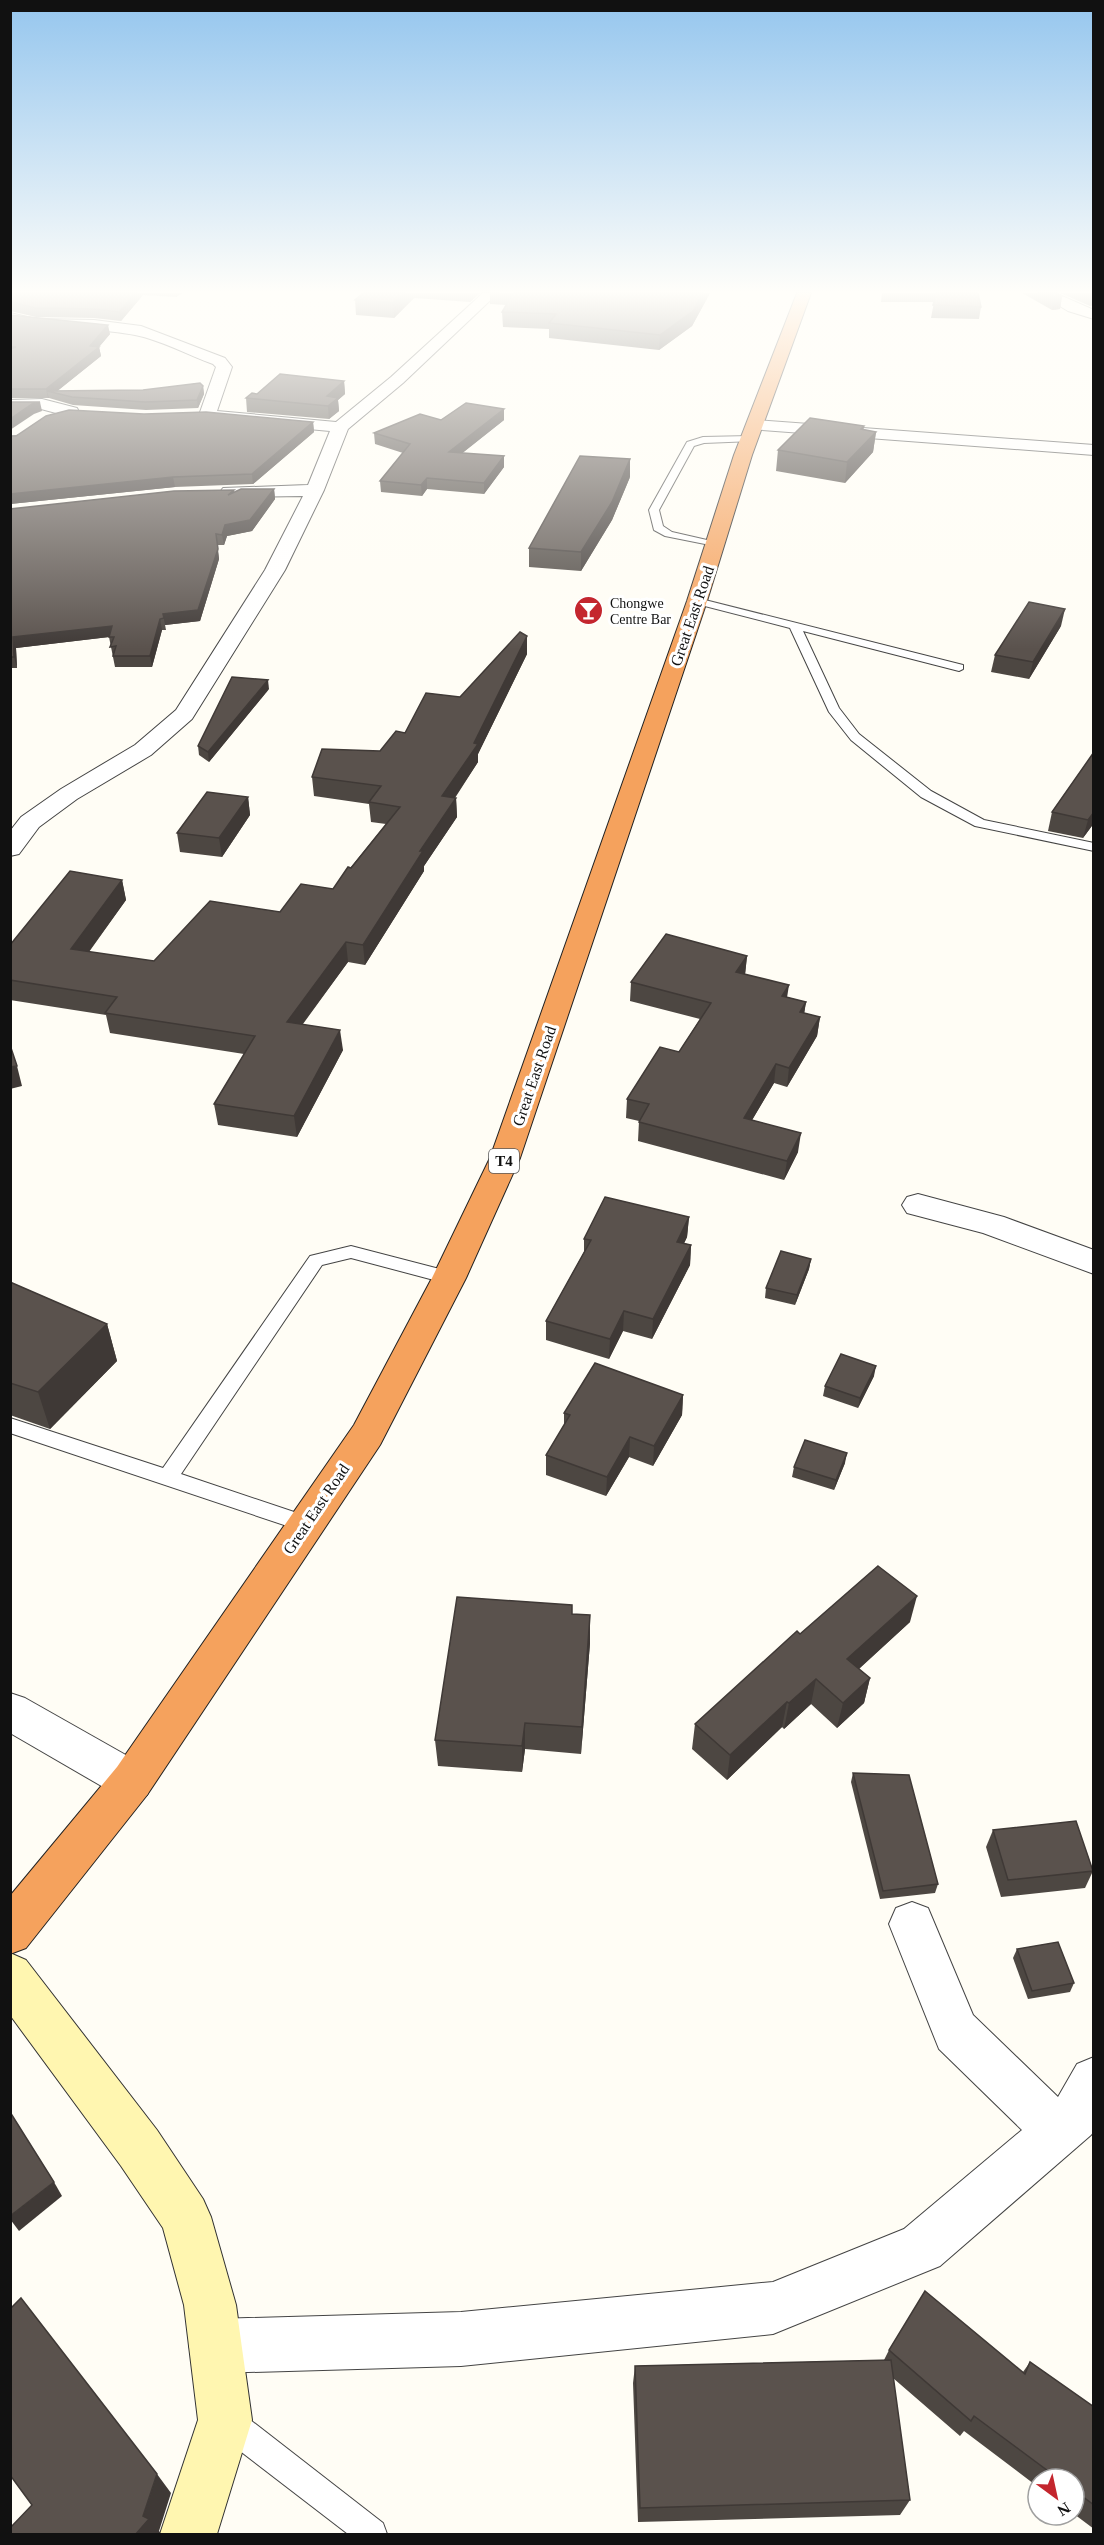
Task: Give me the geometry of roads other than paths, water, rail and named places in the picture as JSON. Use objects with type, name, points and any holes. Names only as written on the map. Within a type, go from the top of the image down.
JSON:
[{"type":"highway","name":"Great East Road","points":[[10,1932],[132,1781],[367,1435],[449,1278],[505,1158],[716,545],[742,455],[760,412]]},
{"type":"street","points":[[41,420],[71,412],[92,413]]},
{"type":"street","points":[[10,849],[30,822],[69,794],[143,750],[184,714],[275,570],[315,490],[340,428],[360,412]]},
{"type":"street","points":[[186,416],[259,418],[340,428]]},
{"type":"street","points":[[753,432],[1094,450]]},
{"type":"street","points":[[209,493],[315,490]]},
{"type":"street","points":[[918,1206],[993,1225],[1094,1263]]},
{"type":"street","points":[[10,1711],[132,1781]]},
{"type":"street","points":[[216,2346],[460,2339],[773,2308],[922,2248],[1080,2112],[956,2032],[912,1924]]},
{"type":"street","points":[[10,1976],[139,2148],[185,2217],[210,2305],[225,2420],[189,2535]]},
{"type":"lane","points":[[716,545],[669,534],[658,528],[654,510],[690,444],[753,432]]},
{"type":"lane","points":[[697,601],[959,667]]},
{"type":"lane","points":[[795,627],[833,709],[855,737],[926,794],[980,823],[1094,847]]},
{"type":"lane","points":[[167,1478],[316,1260],[351,1252],[449,1278]]},
{"type":"lane","points":[[10,1425],[305,1524]]},
{"type":"lane","points":[[225,2420],[372,2535]]},
{"type":"place","name":"Chongwe Centre Bar","points":[[589,611]]}]
